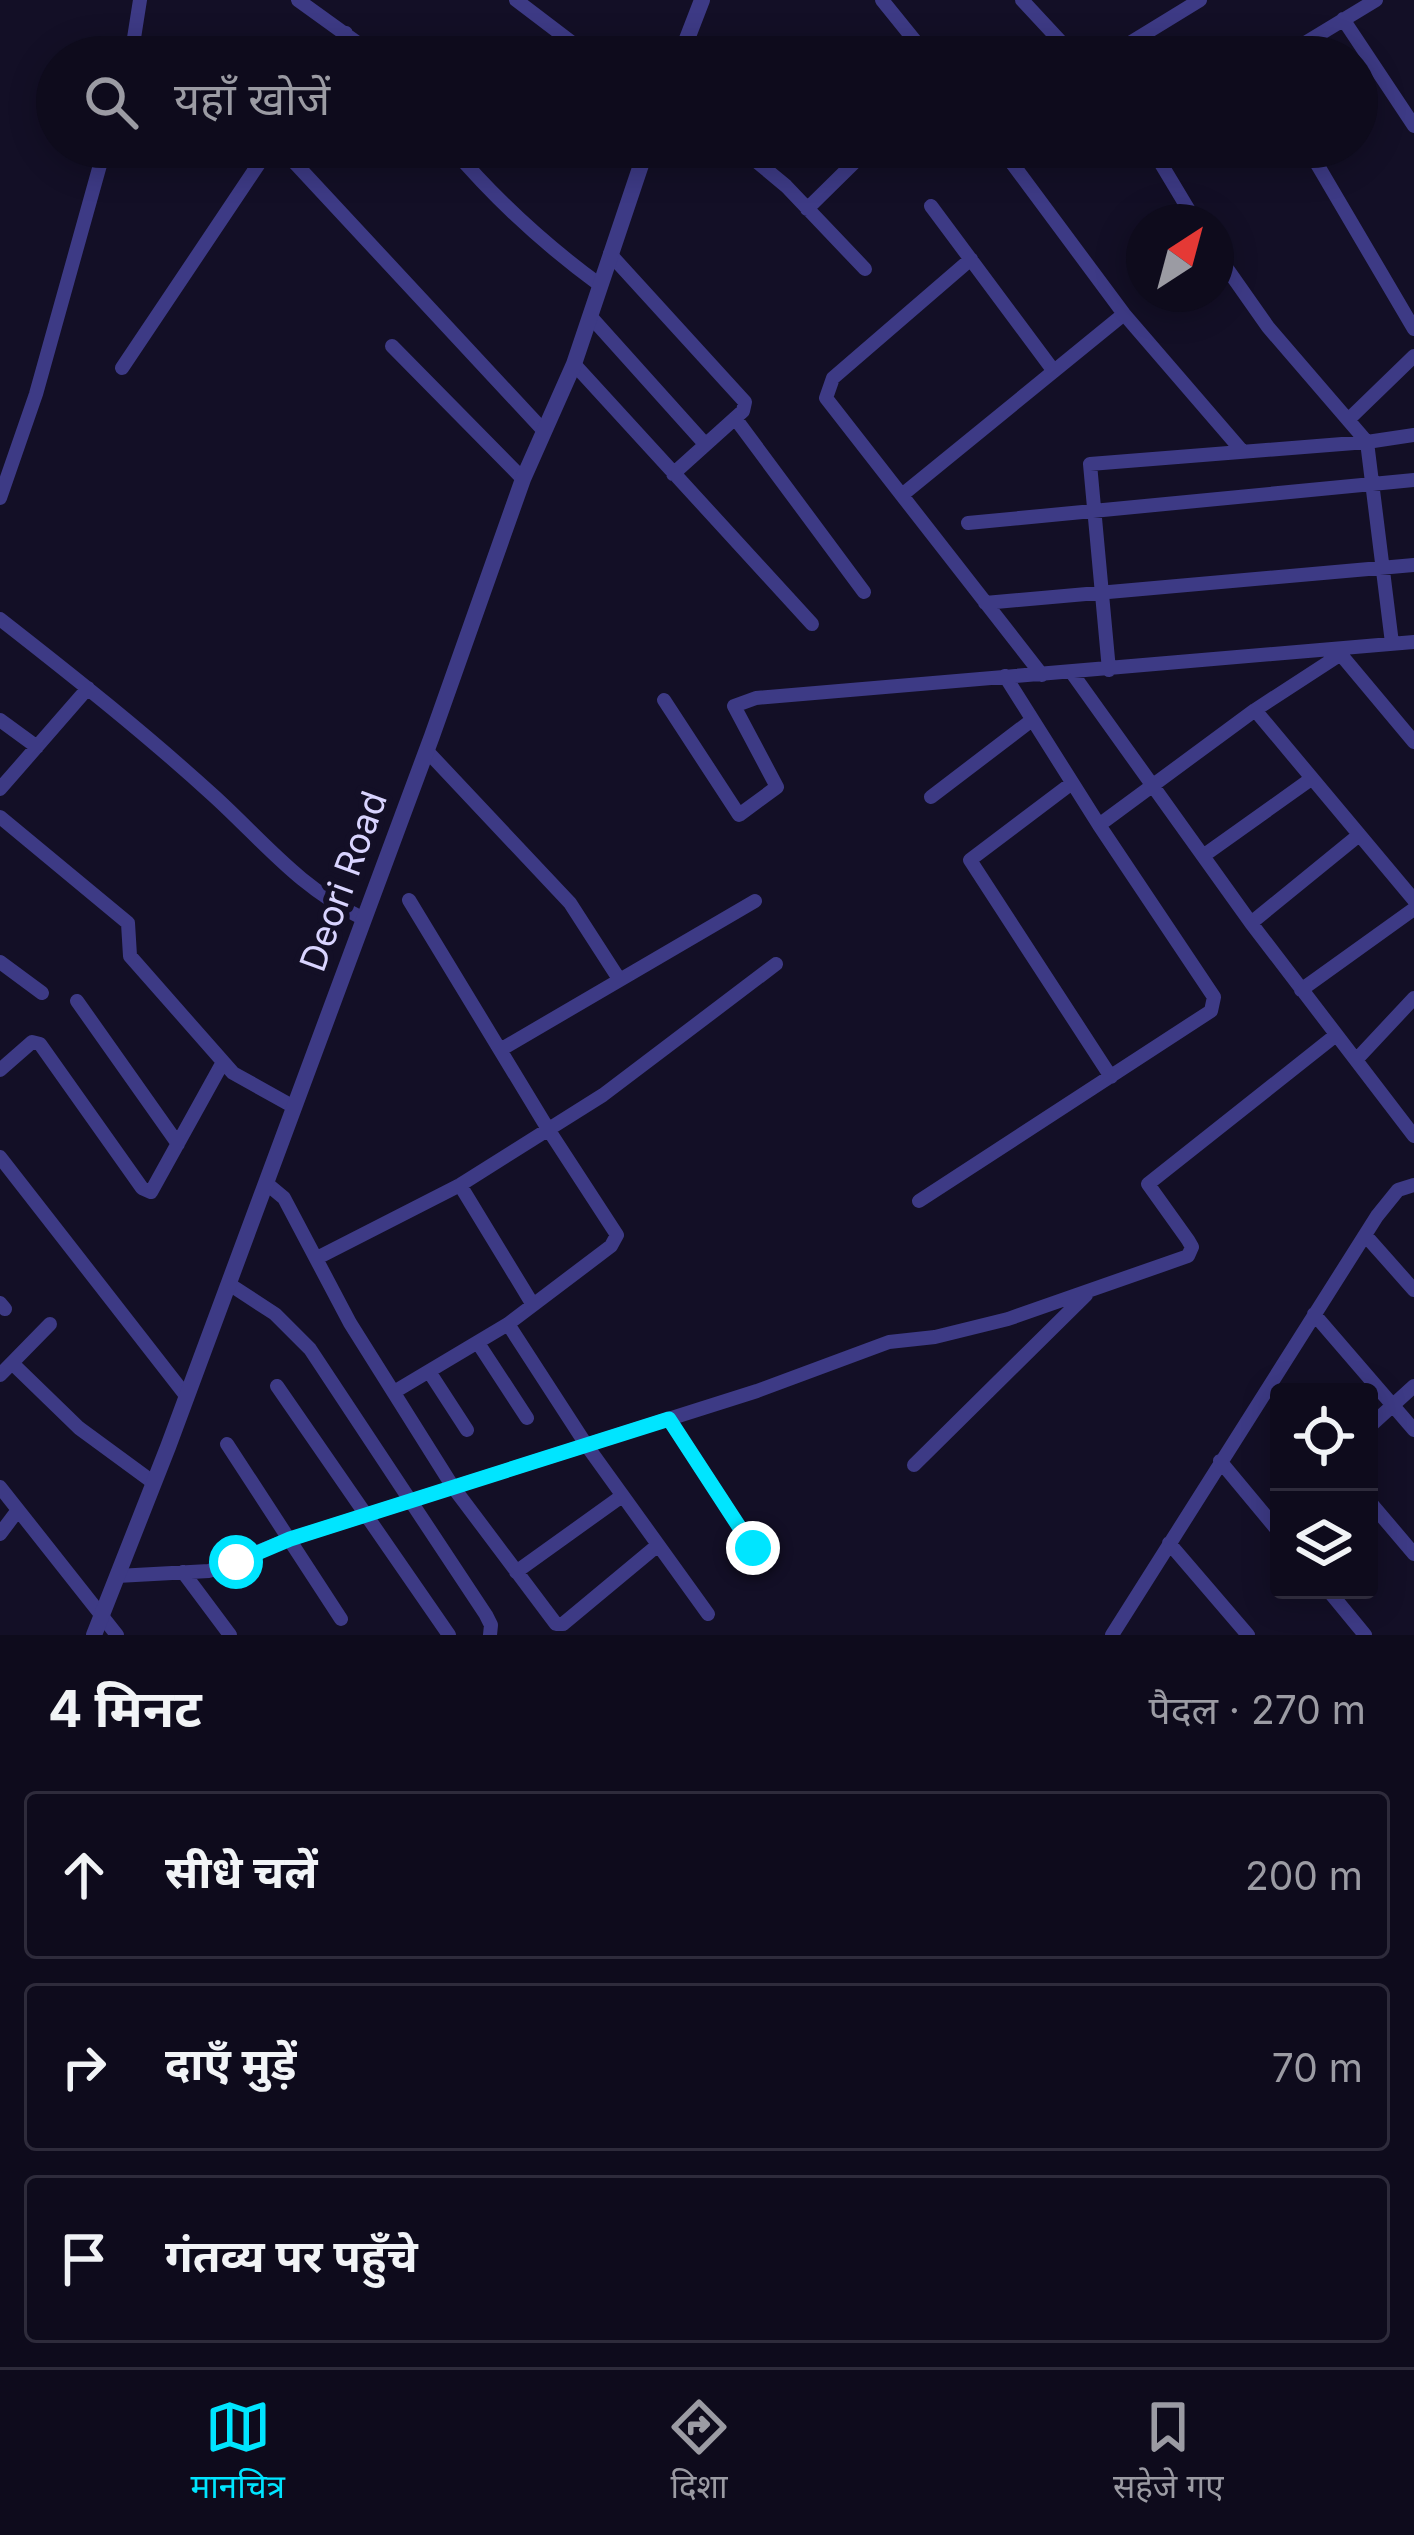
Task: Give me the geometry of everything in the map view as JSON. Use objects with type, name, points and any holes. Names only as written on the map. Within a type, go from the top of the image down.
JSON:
[{"type":"street","points":[[134,36],[140,0]]},
{"type":"street","points":[[298,0],[350,36]]},
{"type":"street","points":[[516,0],[563,36]]},
{"type":"street","points":[[688,36],[701,0]]},
{"type":"street","points":[[882,0],[911,36]]},
{"type":"street","points":[[1022,0],[1055,36]]},
{"type":"street","points":[[1141,36],[1200,0]]},
{"type":"street","points":[[1316,36],[1376,0]]},
{"type":"street","points":[[1343,19],[1354,36]]},
{"type":"street","points":[[1378,72],[1414,126]]},
{"type":"street","points":[[0,498],[36,394],[99,168]]},
{"type":"street","points":[[122,368],[255,168]]},
{"type":"street","points":[[300,168],[544,431]]},
{"type":"street","points":[[471,168],[512,212],[600,285]]},
{"type":"street","name":"Deori Road","points":[[94,1635],[427,751],[523,479],[574,364],[640,168]]},
{"type":"street","points":[[762,168],[865,269]]},
{"type":"street","points":[[807,209],[849,168]]},
{"type":"street","points":[[1016,168],[1124,314],[1243,452]]},
{"type":"street","points":[[1164,168],[1185,204]]},
{"type":"street","points":[[1319,168],[1414,329]]},
{"type":"street","points":[[932,206],[1053,370]]},
{"type":"street","points":[[610,254],[744,400],[742,411],[673,474]]},
{"type":"street","points":[[971,260],[833,379],[825,393],[1042,675]]},
{"type":"street","points":[[1234,279],[1268,327],[1367,442],[1392,643]]},
{"type":"street","points":[[902,495],[1124,314]]},
{"type":"street","points":[[590,316],[705,444]]},
{"type":"street","points":[[392,346],[523,479]]},
{"type":"street","points":[[1348,420],[1414,356]]},
{"type":"street","points":[[574,364],[812,624]]},
{"type":"street","points":[[735,418],[863,592]]},
{"type":"street","points":[[1109,670],[1092,463],[1414,435]]},
{"type":"street","points":[[968,523],[1414,480]]},
{"type":"street","points":[[985,603],[1414,566]]},
{"type":"street","points":[[0,619],[216,798],[286,869],[328,901],[364,919]]},
{"type":"street","points":[[664,700],[739,814],[777,787],[734,706],[756,698],[1414,642]]},
{"type":"street","points":[[1099,825],[1337,651]]},
{"type":"street","points":[[1337,651],[1414,742]]},
{"type":"street","points":[[1072,673],[1251,923],[1414,1136]]},
{"type":"street","points":[[919,1201],[1211,1011],[1214,997],[1005,676]]},
{"type":"street","points":[[0,789],[88,688]]},
{"type":"street","points":[[1255,710],[1414,905],[1301,990]]},
{"type":"street","points":[[0,720],[37,747]]},
{"type":"street","points":[[931,797],[1032,720]]},
{"type":"street","points":[[427,751],[570,903],[620,979]]},
{"type":"street","points":[[1203,856],[1311,779]]},
{"type":"street","points":[[1072,783],[971,856],[970,863],[1111,1077]]},
{"type":"street","points":[[0,818],[128,922],[130,956],[233,1073],[294,1107]]},
{"type":"street","points":[[1251,923],[1359,835]]},
{"type":"street","points":[[394,1392],[508,1324],[611,1246],[617,1235],[410,900]]},
{"type":"street","points":[[500,1050],[755,902]]},
{"type":"street","points":[[0,962],[42,993]]},
{"type":"street","points":[[317,1258],[460,1185],[603,1095],[776,964]]},
{"type":"street","points":[[1356,1060],[1414,998]]},
{"type":"street","points":[[77,1001],[178,1144]]},
{"type":"street","points":[[118,1576],[225,1567],[290,1539],[587,1446],[890,1342],[987,1325],[1191,1252],[1188,1240],[1148,1184],[1336,1035]]},
{"type":"street","points":[[0,1070],[32,1042],[40,1044],[146,1191],[155,1189],[224,1062]]},
{"type":"street","points":[[0,1157],[187,1397]]},
{"type":"street","points":[[266,1183],[284,1198],[350,1323],[453,1487],[559,1626],[658,1546]]},
{"type":"street","points":[[460,1185],[533,1305]]},
{"type":"street","points":[[1277,1383],[1313,1314],[1392,1195],[1414,1185]]},
{"type":"street","points":[[1366,1236],[1414,1290]]},
{"type":"street","points":[[229,1284],[274,1314],[310,1349],[486,1615],[490,1635]]},
{"type":"street","points":[[914,1465],[1089,1292]]},
{"type":"street","points":[[1313,1314],[1414,1430]]},
{"type":"street","points":[[0,1375],[50,1324]]},
{"type":"street","points":[[508,1324],[587,1446],[708,1614]]},
{"type":"street","points":[[478,1343],[527,1418]]},
{"type":"street","points":[[12,1363],[79,1428],[154,1483]]},
{"type":"street","points":[[430,1372],[466,1430]]},
{"type":"street","points":[[277,1386],[448,1635]]},
{"type":"street","points":[[1378,1418],[1414,1386]]},
{"type":"street","points":[[1116,1633],[1220,1461],[1270,1394]]},
{"type":"street","points":[[669,1419],[753,1548]]},
{"type":"street","points":[[227,1444],[340,1619]]},
{"type":"street","points":[[1220,1461],[1270,1521]]},
{"type":"street","points":[[0,1487],[117,1635]]},
{"type":"street","points":[[516,1572],[622,1496]]},
{"type":"street","points":[[0,1534],[18,1510]]},
{"type":"street","points":[[1378,1512],[1414,1554]]},
{"type":"street","points":[[1169,1543],[1247,1635]]},
{"type":"street","points":[[183,1572],[230,1635]]},
{"type":"street","points":[[1335,1599],[1365,1635]]},
{"type":"route","points":[[236,1562],[290,1539],[669,1419],[753,1548]]}]
